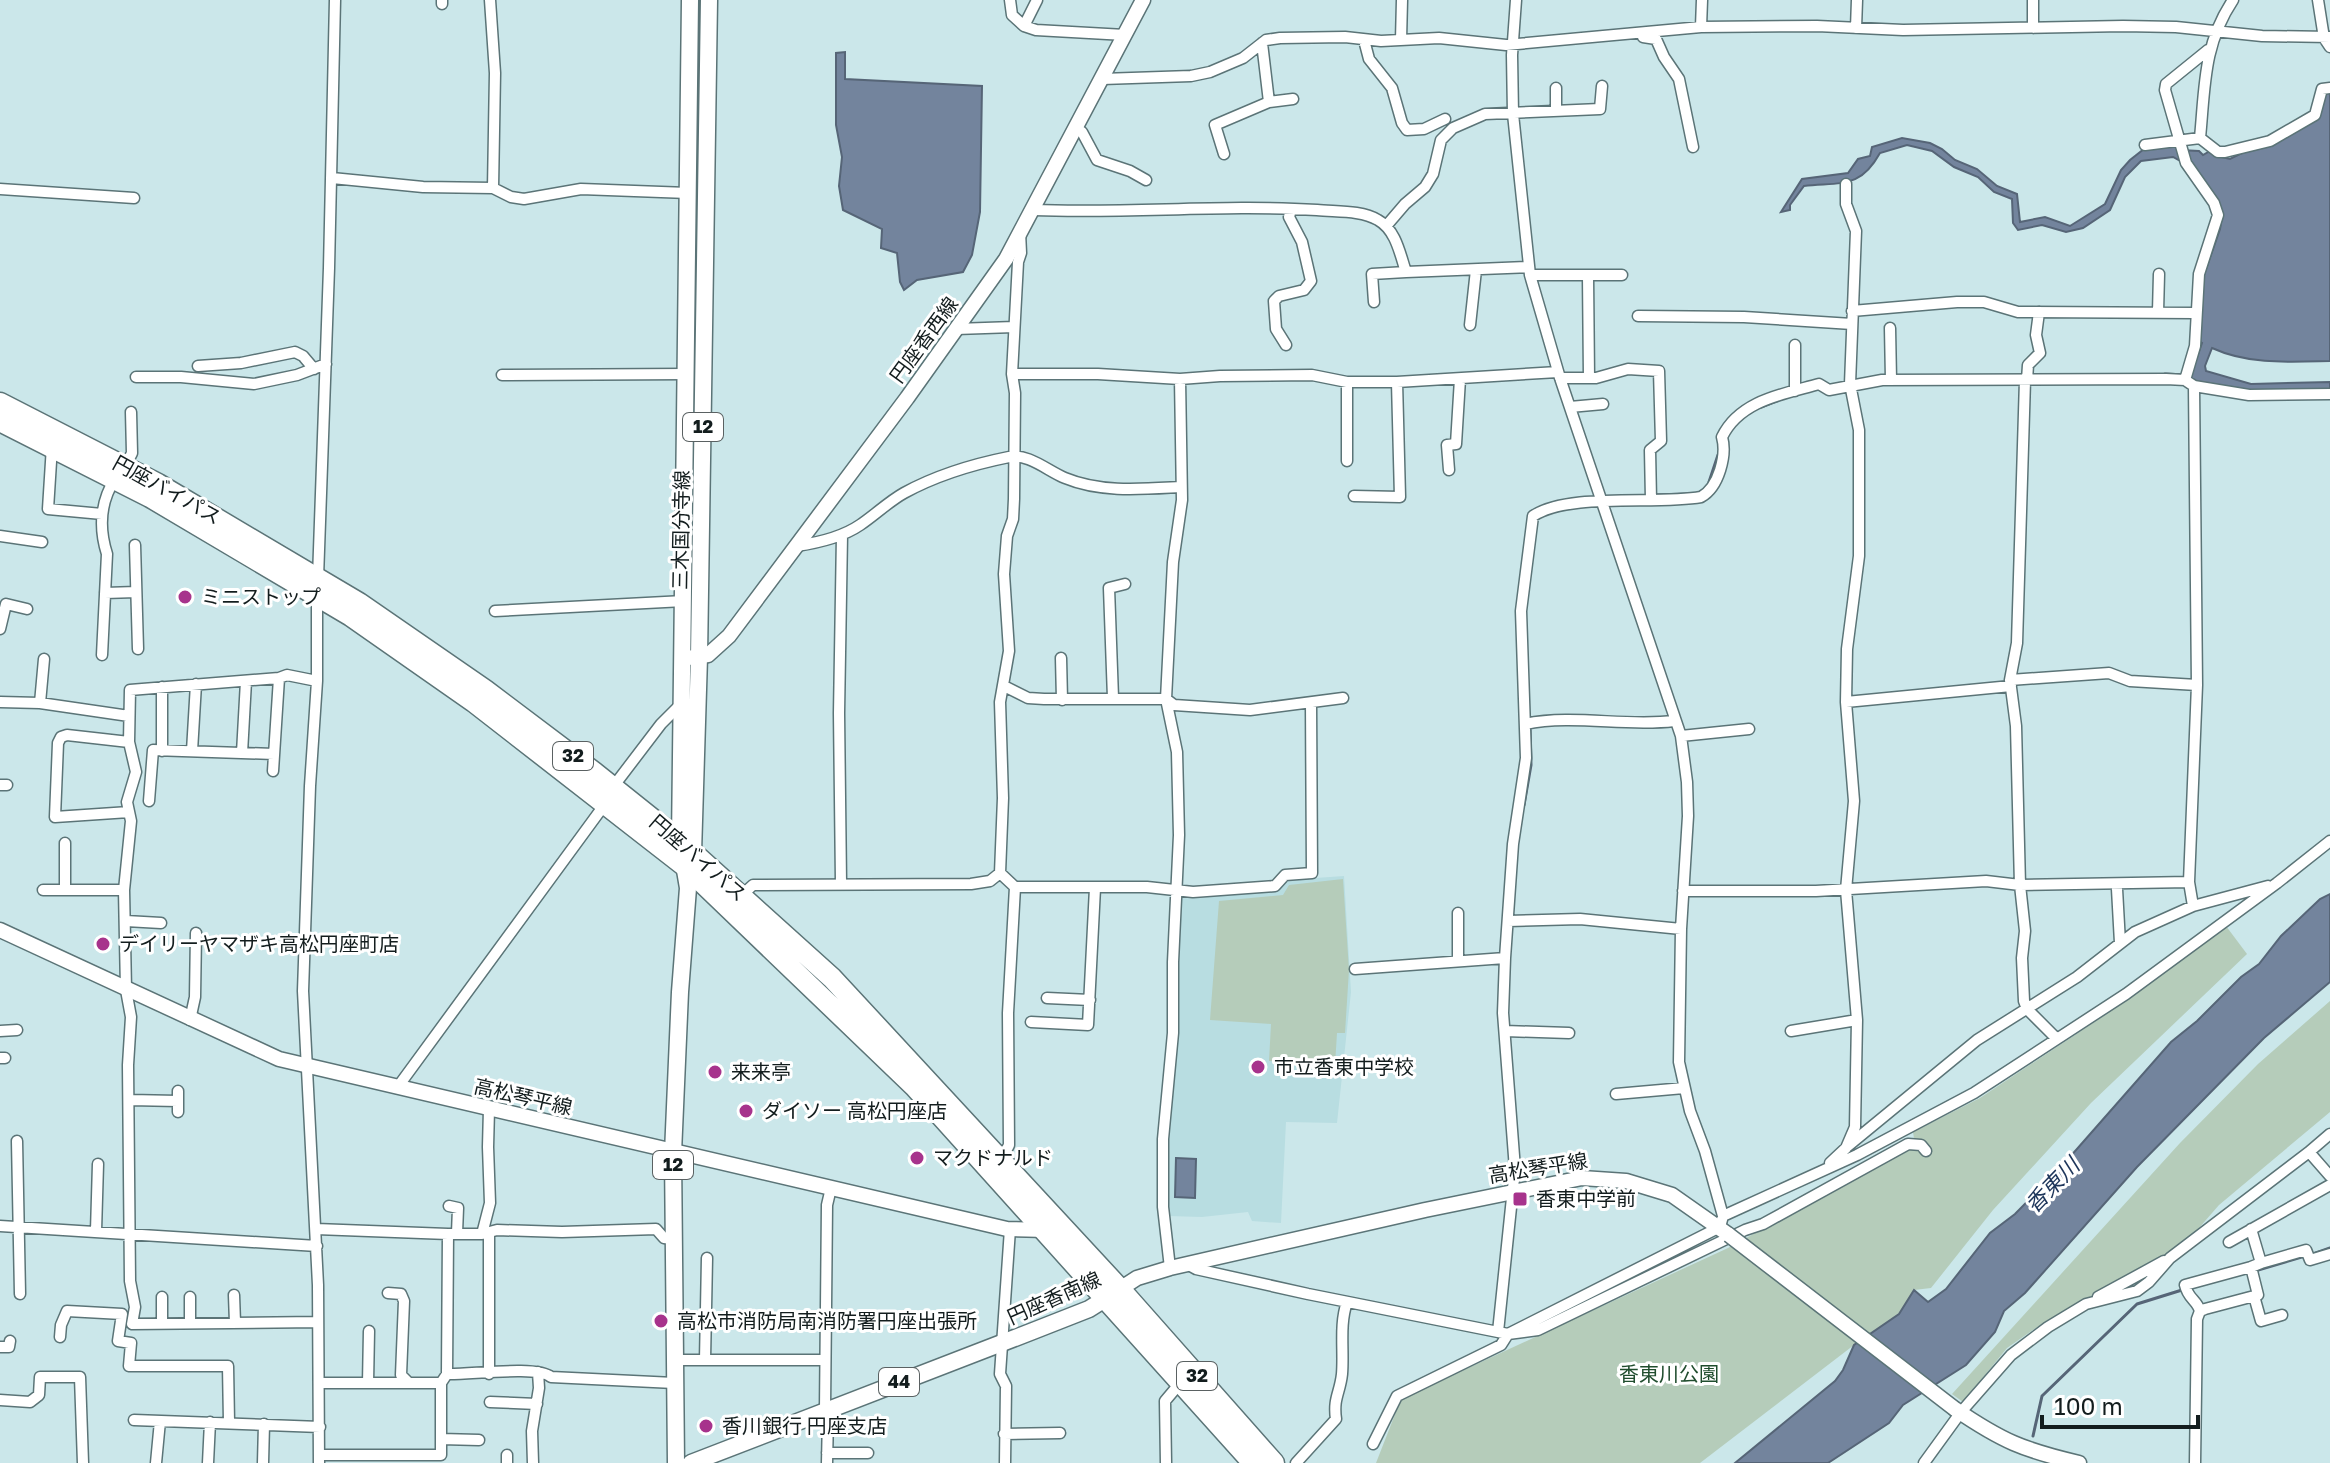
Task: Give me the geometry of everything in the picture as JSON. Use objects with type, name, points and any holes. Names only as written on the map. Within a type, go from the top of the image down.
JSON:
[{"type":"highway","name":"円座バイパス","points":[[0,403],[318,586],[351,616],[609,796],[742,895],[832,978],[1001,1161],[1050,1228]]},
{"type":"highway","name":"円座バイパス","points":[[0,421],[120,473]]},
{"type":"highway","name":"円座バイパス","points":[[686,854],[915,1087],[1274,1463]]},
{"type":"highway","name":"円座バイパス","points":[[1113,1295],[1181,1382],[1253,1463]]},
{"type":"main road","name":"三木国分寺線","points":[[676,1463],[673,1153],[688,888],[683,702],[692,658],[684,601],[690,0]]},
{"type":"main road","name":"三木国分寺線","points":[[686,854],[709,0]]},
{"type":"main road","name":"円座香西線","points":[[692,658],[708,655],[729,636],[1006,259],[1143,0]]},
{"type":"main road","name":"高松琴平線","points":[[0,930],[259,1052],[307,1066],[1010,1229],[1050,1228]]},
{"type":"main road","name":"高松琴平線","points":[[1113,1295],[1137,1278],[1170,1268],[1511,1191],[1582,1178],[1626,1181],[1672,1195],[1724,1226],[1958,1410],[2030,1458],[2079,1463]]},
{"type":"main road","name":"円座香南線","points":[[691,1463],[1003,1343],[1113,1295]]},
{"type":"street","points":[[335,0],[317,681],[303,957],[317,1246],[319,1459],[441,1455],[453,1234],[458,1208],[449,1206]]},
{"type":"street","points":[[490,0],[495,73],[493,188]]},
{"type":"street","points":[[1010,0],[1012,15],[1024,26],[1036,30],[1125,35]]},
{"type":"street","points":[[1024,26],[1037,0]]},
{"type":"street","points":[[1401,40],[1402,0]]},
{"type":"street","points":[[1516,0],[1513,114],[1530,271],[1559,375],[1681,736],[1688,816],[1681,929],[1679,1062],[1684,1088],[1712,1170],[1724,1226]]},
{"type":"street","points":[[1701,27],[1702,0]]},
{"type":"street","points":[[1856,28],[1857,0]]},
{"type":"street","points":[[2033,0],[2033,28]]},
{"type":"street","points":[[2200,138],[2208,50],[2233,0]]},
{"type":"street","points":[[1102,79],[1191,76],[1210,72],[1243,58],[1262,43],[1280,38],[1439,38],[1513,45],[1701,27],[1903,30],[2176,27],[2328,41],[2318,0]]},
{"type":"street","points":[[1630,33],[1656,39],[1664,57],[1675,70],[1693,147]]},
{"type":"street","points":[[1364,40],[1369,59],[1392,88],[1407,130],[1445,119]]},
{"type":"street","points":[[1262,43],[1269,102]]},
{"type":"street","points":[[2193,906],[2189,882],[2197,685],[2188,379],[2195,346],[2199,274],[2218,215],[2214,203],[2186,163],[2165,90],[2166,84],[2208,50]]},
{"type":"street","points":[[1387,225],[1425,187],[1433,174],[1441,140],[1453,128],[1485,114],[1600,109],[1602,86]]},
{"type":"street","points":[[1556,88],[1556,111]]},
{"type":"street","points":[[2200,138],[2218,152],[2270,141],[2315,115],[2322,89],[2330,88]]},
{"type":"street","points":[[1224,154],[1215,125],[1269,102],[1293,99]]},
{"type":"street","points":[[1432,125],[1441,140]]},
{"type":"street","points":[[1076,129],[1082,132],[1097,160],[1146,180]]},
{"type":"street","points":[[2145,145],[2182,145],[2200,138]]},
{"type":"street","points":[[332,178],[423,187],[493,188],[511,197],[524,199],[581,189],[688,193]]},
{"type":"street","points":[[1846,184],[1846,204],[1856,231],[1850,382],[1859,430],[1860,530],[1847,649],[1846,702],[1854,801],[1846,890],[1857,1020],[1855,1127],[1846,1148]]},
{"type":"street","points":[[0,189],[134,198]]},
{"type":"street","points":[[1286,345],[1276,329],[1274,301],[1279,296],[1304,290],[1311,281],[1302,242],[1289,217],[1291,209]]},
{"type":"street","points":[[1034,210],[1291,209],[1353,213],[1374,217],[1387,225],[1406,272]]},
{"type":"street","points":[[742,895],[753,885],[971,884],[990,881],[1000,873],[1003,798],[1000,702],[1009,638],[1004,574],[1014,499],[1015,393],[1012,374],[1020,232]]},
{"type":"street","points":[[1470,325],[1476,270]]},
{"type":"street","points":[[1374,302],[1372,274],[1476,270],[1622,275]]},
{"type":"street","points":[[2158,312],[2159,274]]},
{"type":"street","points":[[1588,276],[1589,378]]},
{"type":"street","points":[[1852,311],[1984,302],[2018,312],[2195,313]]},
{"type":"street","points":[[2039,312],[2036,335],[2040,353],[2028,365],[2026,378],[2017,643],[2010,683],[2016,726],[2020,885],[2025,931],[2022,958],[2024,1001],[2027,1009],[2057,1039]]},
{"type":"street","points":[[1638,316],[1744,317],[1852,324]]},
{"type":"street","points":[[956,329],[1014,327]]},
{"type":"street","points":[[1890,328],[1891,378]]},
{"type":"street","points":[[1795,345],[1795,391]]},
{"type":"street","points":[[198,366],[241,363],[295,352],[314,369]]},
{"type":"street","points":[[136,377],[181,377],[254,384],[297,375],[326,364]]},
{"type":"street","points":[[1012,374],[1098,374],[1180,379],[1312,375],[1347,382],[1397,382],[1559,375],[1589,378],[1628,369],[1659,371],[1661,441],[1650,450],[1651,496]]},
{"type":"street","points":[[502,375],[687,374]]},
{"type":"street","points":[[1373,1444],[1397,1396],[1501,1345],[1515,1169],[1505,1031],[1505,958],[1513,844],[1528,724],[1521,611],[1531,523],[1537,513],[1601,498],[1651,496],[1692,499],[1706,494],[1718,478],[1726,428],[1739,414],[1759,403],[1819,384],[1829,390],[1850,382],[1891,378],[2188,379],[2249,395],[2330,394]]},
{"type":"street","points":[[1170,1268],[1163,1207],[1163,1139],[1173,1033],[1179,835],[1177,752],[1166,699],[1173,562],[1182,500],[1180,379]]},
{"type":"street","points":[[1449,470],[1447,445],[1456,444],[1460,379]]},
{"type":"street","points":[[1347,382],[1347,461]]},
{"type":"street","points":[[1354,496],[1400,497],[1397,382]]},
{"type":"street","points":[[1570,407],[1603,404]]},
{"type":"street","points":[[102,655],[107,554],[102,514],[106,492],[132,453],[131,412]]},
{"type":"street","points":[[52,446],[48,509],[102,514]]},
{"type":"street","points":[[796,546],[842,535],[860,525],[882,506],[933,479],[1013,456],[1087,485],[1137,490],[1180,487]]},
{"type":"street","points":[[841,883],[839,713],[842,535]]},
{"type":"street","points":[[0,536],[42,542]]},
{"type":"street","points":[[135,545],[138,649]]},
{"type":"street","points":[[1113,698],[1109,588],[1125,584]]},
{"type":"street","points":[[105,593],[136,592]]},
{"type":"street","points":[[495,611],[684,601]]},
{"type":"street","points":[[0,629],[6,604],[27,609]]},
{"type":"street","points":[[1061,658],[1062,700]]},
{"type":"street","points":[[40,703],[44,659]]},
{"type":"street","points":[[1846,702],[2109,673],[2130,681],[2197,685]]},
{"type":"street","points":[[317,681],[287,675],[130,690],[129,742],[136,772],[127,802],[131,821],[124,890],[126,990],[131,1017],[130,1281],[135,1307],[132,1324],[318,1322]]},
{"type":"street","points":[[273,771],[279,678]]},
{"type":"street","points":[[242,753],[246,681]]},
{"type":"street","points":[[192,751],[196,684]]},
{"type":"street","points":[[1004,686],[1028,698],[1166,699],[1174,705],[1250,710],[1343,698]]},
{"type":"street","points":[[162,687],[162,751]]},
{"type":"street","points":[[0,702],[40,703],[129,716]]},
{"type":"street","points":[[397,1088],[661,724],[683,702]]},
{"type":"street","points":[[1000,873],[1015,887],[1147,887],[1177,891],[1245,890],[1275,886],[1285,875],[1312,873],[1311,703]]},
{"type":"street","points":[[1528,724],[1544,720],[1674,721]]},
{"type":"street","points":[[1681,736],[1749,729]]},
{"type":"street","points":[[129,742],[67,735],[61,737],[58,743],[55,817],[129,812]]},
{"type":"street","points":[[149,801],[153,750],[274,754]]},
{"type":"street","points":[[1503,1333],[1724,1226],[1823,1170],[1974,1093],[2126,994],[2330,841]]},
{"type":"street","points":[[65,843],[65,890]]},
{"type":"street","points":[[1683,891],[1846,890],[1958,882],[2020,885],[2189,882]]},
{"type":"street","points":[[1823,1170],[1977,1040],[2077,977],[2135,932],[2193,906],[2277,883]]},
{"type":"street","points":[[1001,1161],[1009,1145],[1008,1013],[1015,887]]},
{"type":"street","points":[[1031,1022],[1088,1025],[1095,888]]},
{"type":"street","points":[[2117,889],[2120,943]]},
{"type":"street","points":[[43,890],[124,890]]},
{"type":"street","points":[[1458,913],[1458,961]]},
{"type":"street","points":[[1508,921],[1580,919],[1681,929]]},
{"type":"street","points":[[126,921],[161,923]]},
{"type":"street","points":[[190,1020],[195,997],[196,933]]},
{"type":"street","points":[[1355,969],[1505,958]]},
{"type":"street","points":[[1047,998],[1090,1000]]},
{"type":"street","points":[[1791,1031],[1857,1020]]},
{"type":"street","points":[[0,1031],[17,1030]]},
{"type":"street","points":[[1505,1031],[1569,1033]]},
{"type":"street","points":[[1616,1094],[1684,1088]]},
{"type":"street","points":[[130,1100],[178,1101]]},
{"type":"street","points":[[489,1109],[490,1203],[485,1233],[489,1374]]},
{"type":"street","points":[[1924,1463],[1958,1410],[2011,1355],[2086,1304],[2137,1291],[2170,1258],[2330,1134]]},
{"type":"street","points":[[17,1141],[20,1294]]},
{"type":"street","points":[[1186,1264],[1196,1269],[1347,1302],[1503,1333],[1538,1330],[1763,1224],[1908,1144],[1921,1145],[1926,1151]]},
{"type":"street","points":[[2309,1152],[2330,1176]]},
{"type":"street","points":[[96,1231],[98,1164]]},
{"type":"street","points":[[2229,1242],[2330,1185]]},
{"type":"street","points":[[831,1188],[827,1205],[827,1458],[868,1453]]},
{"type":"street","points":[[0,1226],[317,1246]]},
{"type":"street","points":[[316,1229],[453,1234],[497,1230],[562,1232],[656,1229],[664,1238],[673,1239]]},
{"type":"street","points":[[1005,1463],[1006,1386],[1000,1374],[1010,1229]]},
{"type":"street","points":[[2200,1311],[2258,1295],[2251,1229]]},
{"type":"street","points":[[2195,1463],[2195,1336],[2200,1311],[2188,1297],[2185,1285],[2254,1268],[2306,1250],[2310,1260],[2330,1254]]},
{"type":"street","points":[[705,1360],[707,1258]]},
{"type":"street","points":[[388,1293],[401,1294],[404,1301],[401,1375],[409,1383]]},
{"type":"street","points":[[234,1295],[235,1323]]},
{"type":"street","points":[[2254,1296],[2261,1321],[2282,1315]]},
{"type":"street","points":[[162,1297],[162,1323]]},
{"type":"street","points":[[190,1297],[190,1323]]},
{"type":"street","points":[[1296,1463],[1336,1419],[1334,1402],[1342,1377],[1342,1314],[1347,1302]]},
{"type":"street","points":[[60,1337],[67,1311],[122,1314],[118,1341],[131,1343],[129,1366],[228,1366],[229,1422]]},
{"type":"street","points":[[368,1383],[369,1331]]},
{"type":"street","points":[[674,1360],[825,1360]]},
{"type":"street","points":[[319,1383],[409,1383],[513,1371],[546,1372],[551,1377],[674,1383]]},
{"type":"street","points":[[533,1463],[532,1431],[538,1372]]},
{"type":"street","points":[[0,1400],[30,1402],[39,1395],[40,1377],[80,1377],[83,1463]]},
{"type":"street","points":[[1166,1463],[1165,1401],[1181,1382]]},
{"type":"street","points":[[490,1402],[537,1404]]},
{"type":"street","points":[[134,1420],[320,1427]]},
{"type":"street","points":[[156,1463],[160,1421]]},
{"type":"street","points":[[208,1463],[210,1422]]},
{"type":"street","points":[[263,1463],[264,1424]]},
{"type":"street","points":[[1004,1434],[1060,1433]]},
{"type":"street","points":[[441,1439],[479,1440]]},
{"type":"shaded area","name":"市立香東中学校","points":[[1344,876],[1351,992],[1337,1123],[1286,1122],[1281,1223],[1252,1221],[1248,1212],[1202,1217],[1168,1216],[1165,1138],[1178,1033],[1178,894],[1243,894],[1279,888],[1287,880]]},
{"type":"green space","points":[[1343,879],[1349,970],[1345,1033],[1337,1033],[1335,1065],[1269,1061],[1271,1024],[1210,1020],[1219,901],[1283,895],[1289,885]]},
{"type":"green space","name":"香東川公園","points":[[2226,926],[2247,954],[2091,1103],[1993,1210],[1931,1288],[1914,1290],[1899,1314],[1700,1463],[1376,1463],[1401,1399],[1728,1248],[1915,1145],[1913,1132],[1980,1098],[2129,999]]},
{"type":"green space","points":[[2330,1001],[2330,1112],[2219,1205],[2192,1236],[2162,1257],[2046,1321],[2007,1348],[1963,1402],[1952,1394],[2180,1143],[2258,1064]]},
{"type":"water","points":[[845,52],[845,79],[982,86],[980,212],[972,255],[963,272],[917,280],[904,290],[900,282],[897,253],[881,248],[882,229],[843,210],[839,186],[842,157],[836,125],[836,53]]},
{"type":"water","points":[[2330,92],[2330,361],[2255,360],[2212,348],[2205,366],[2206,371],[2251,384],[2330,382],[2330,392],[2216,389],[2190,377],[2202,343],[2199,341],[2200,286],[2222,216],[2182,162],[2173,157],[2141,161],[2125,177],[2110,210],[2083,228],[2066,232],[2042,225],[2018,230],[2013,223],[2012,199],[1994,192],[1978,177],[1954,167],[1932,151],[1907,145],[1880,153],[1865,173],[1849,182],[1804,186],[1790,205],[1790,210],[1781,212],[1802,179],[1848,173],[1858,159],[1870,156],[1872,147],[1902,138],[1930,143],[1955,160],[1977,169],[1997,186],[2017,194],[2020,222],[2045,217],[2070,226],[2105,204],[2121,170],[2144,149],[2179,145],[2180,150],[2199,151],[2203,155],[2210,151],[2230,159],[2318,116],[2324,94]]},
{"type":"water","name":"香東川","points":[[2330,894],[2330,982],[2264,1038],[2137,1167],[2025,1293],[2004,1311],[1995,1332],[1966,1365],[1903,1405],[1889,1423],[1828,1463],[1735,1463],[1835,1381],[1854,1345],[1899,1314],[1914,1290],[1928,1302],[1946,1289],[1990,1233],[2015,1214],[2062,1166],[2171,1042],[2259,964],[2281,936],[2320,899]]},
{"type":"water","points":[[1176,1158],[1196,1159],[1195,1198],[1175,1197]]},
{"type":"waterway","points":[[2165,374],[2185,375]]},
{"type":"waterway","points":[[1761,407],[1784,398]]},
{"type":"waterway","points":[[1709,482],[1718,455]]},
{"type":"waterway","points":[[1655,495],[1687,494]]},
{"type":"waterway","points":[[1524,805],[1531,765],[1530,730]]},
{"type":"waterway","points":[[2313,1254],[2330,1248]]},
{"type":"waterway","points":[[2255,1271],[2305,1256]]},
{"type":"waterway","points":[[2033,1436],[2042,1396],[2137,1304],[2182,1290]]},
{"type":"place","name":"ミニストップ","points":[[185,597]]},
{"type":"place","name":"デイリーヤマザキ高松円座町店","points":[[103,944]]},
{"type":"place","name":"市立香東中学校","points":[[1258,1067]]},
{"type":"place","name":"来来亭","points":[[715,1072]]},
{"type":"place","name":"ダイソー 高松円座店","points":[[746,1111]]},
{"type":"place","name":"マクドナルド","points":[[917,1158]]},
{"type":"place","name":"香東中学前","points":[[1520,1199]]},
{"type":"place","name":"高松市消防局南消防署円座出張所","points":[[661,1321]]},
{"type":"place","name":"香川銀行 円座支店","points":[[706,1426]]}]
